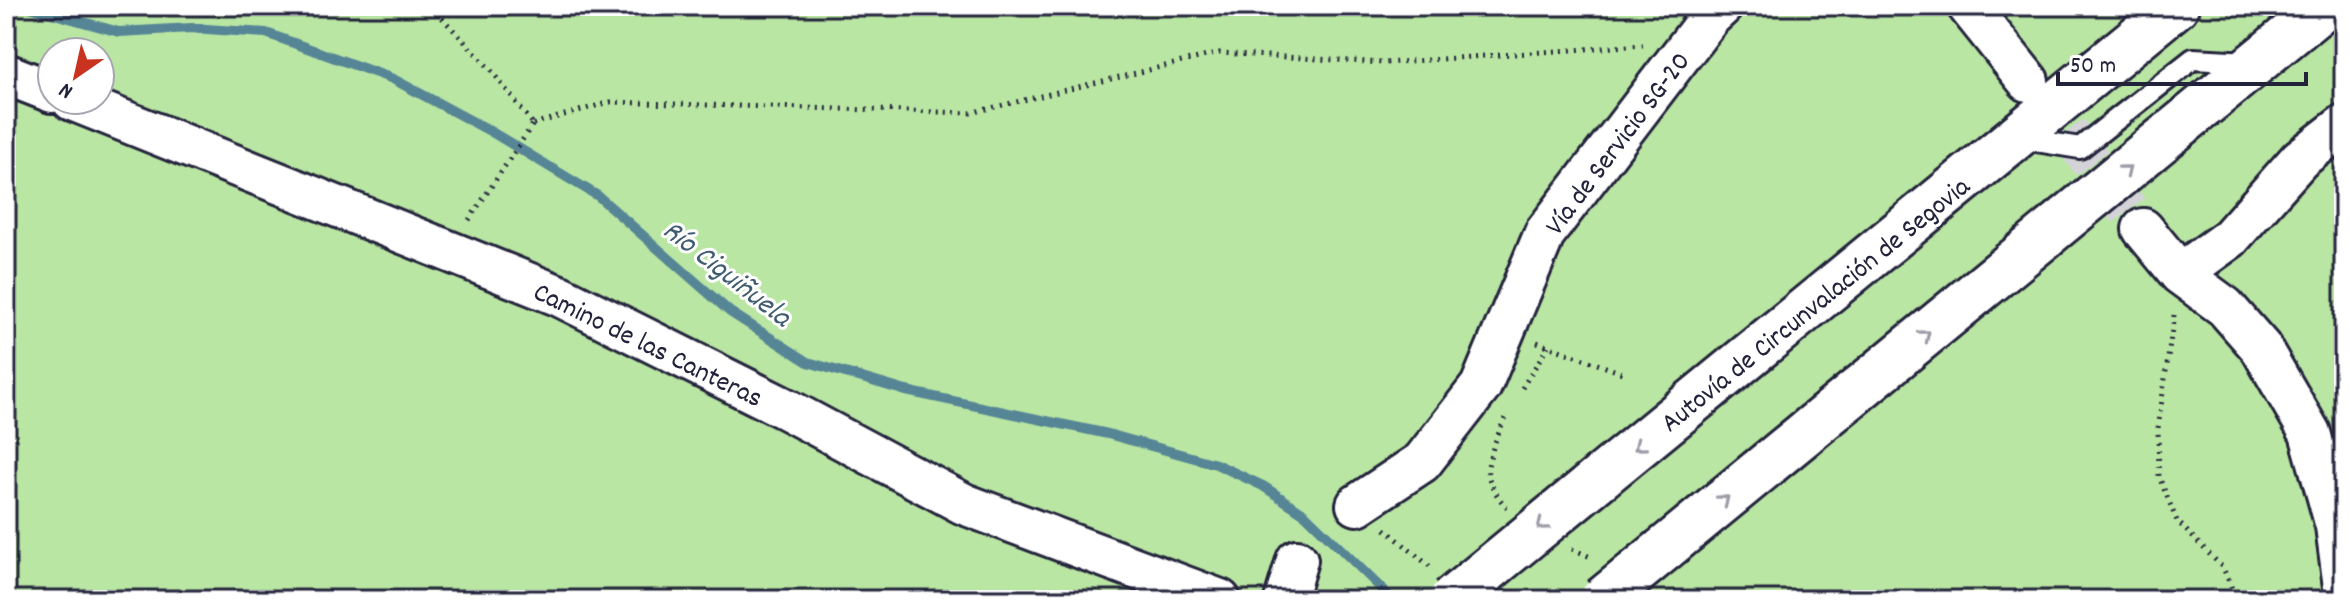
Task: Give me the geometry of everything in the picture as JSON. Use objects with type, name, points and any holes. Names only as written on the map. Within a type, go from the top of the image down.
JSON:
[{"type":"highway","name":"Autovía de Circunvalación de Segovia","points":[[1443,586],[1602,476],[2176,6]]},
{"type":"highway","points":[[1602,600],[2325,6]]},
{"type":"street","name":"Vía de Servicio SG-20","points":[[1357,505],[1422,462],[1481,386],[1545,233],[1710,17],[1722,6]]},
{"type":"street","points":[[1968,6],[2028,81]]},
{"type":"street","points":[[6,74],[36,86]]},
{"type":"street","name":"Camino de las Canteras","points":[[112,116],[560,296],[788,410],[964,504],[1220,600]]},
{"type":"street","points":[[2180,274],[2230,238],[2300,159],[2344,125]]},
{"type":"street","points":[[2143,229],[2180,274],[2225,307],[2261,348],[2310,433],[2336,526],[2344,587]]},
{"type":"street","points":[[1285,600],[1297,560]]},
{"type":"lane","points":[[2016,138],[2080,148],[2193,59],[2257,62]]},
{"type":"path","points":[[431,6],[491,70],[533,124]]},
{"type":"path","points":[[448,251],[533,124],[610,102],[970,113],[1219,53],[1384,63],[1692,41]]},
{"type":"path","points":[[2180,274],[2158,428],[2159,477],[2177,521],[2223,568],[2237,600]]},
{"type":"path","points":[[1504,331],[1622,373]]},
{"type":"path","points":[[1357,505],[1443,586]]},
{"type":"path","points":[[1709,600],[1720,595]]},
{"type":"green space","points":[[6,6],[2344,6],[2344,600],[6,600]]},
{"type":"waterway","name":"Río Ciguiñuela","points":[[26,6],[119,32],[192,28],[266,33],[393,79],[490,131],[598,196],[730,312],[808,362],[906,391],[1108,434],[1216,464],[1263,486],[1305,514],[1393,600]]},
{"type":"tunnel","points":[[2031,84],[2143,229]]}]
